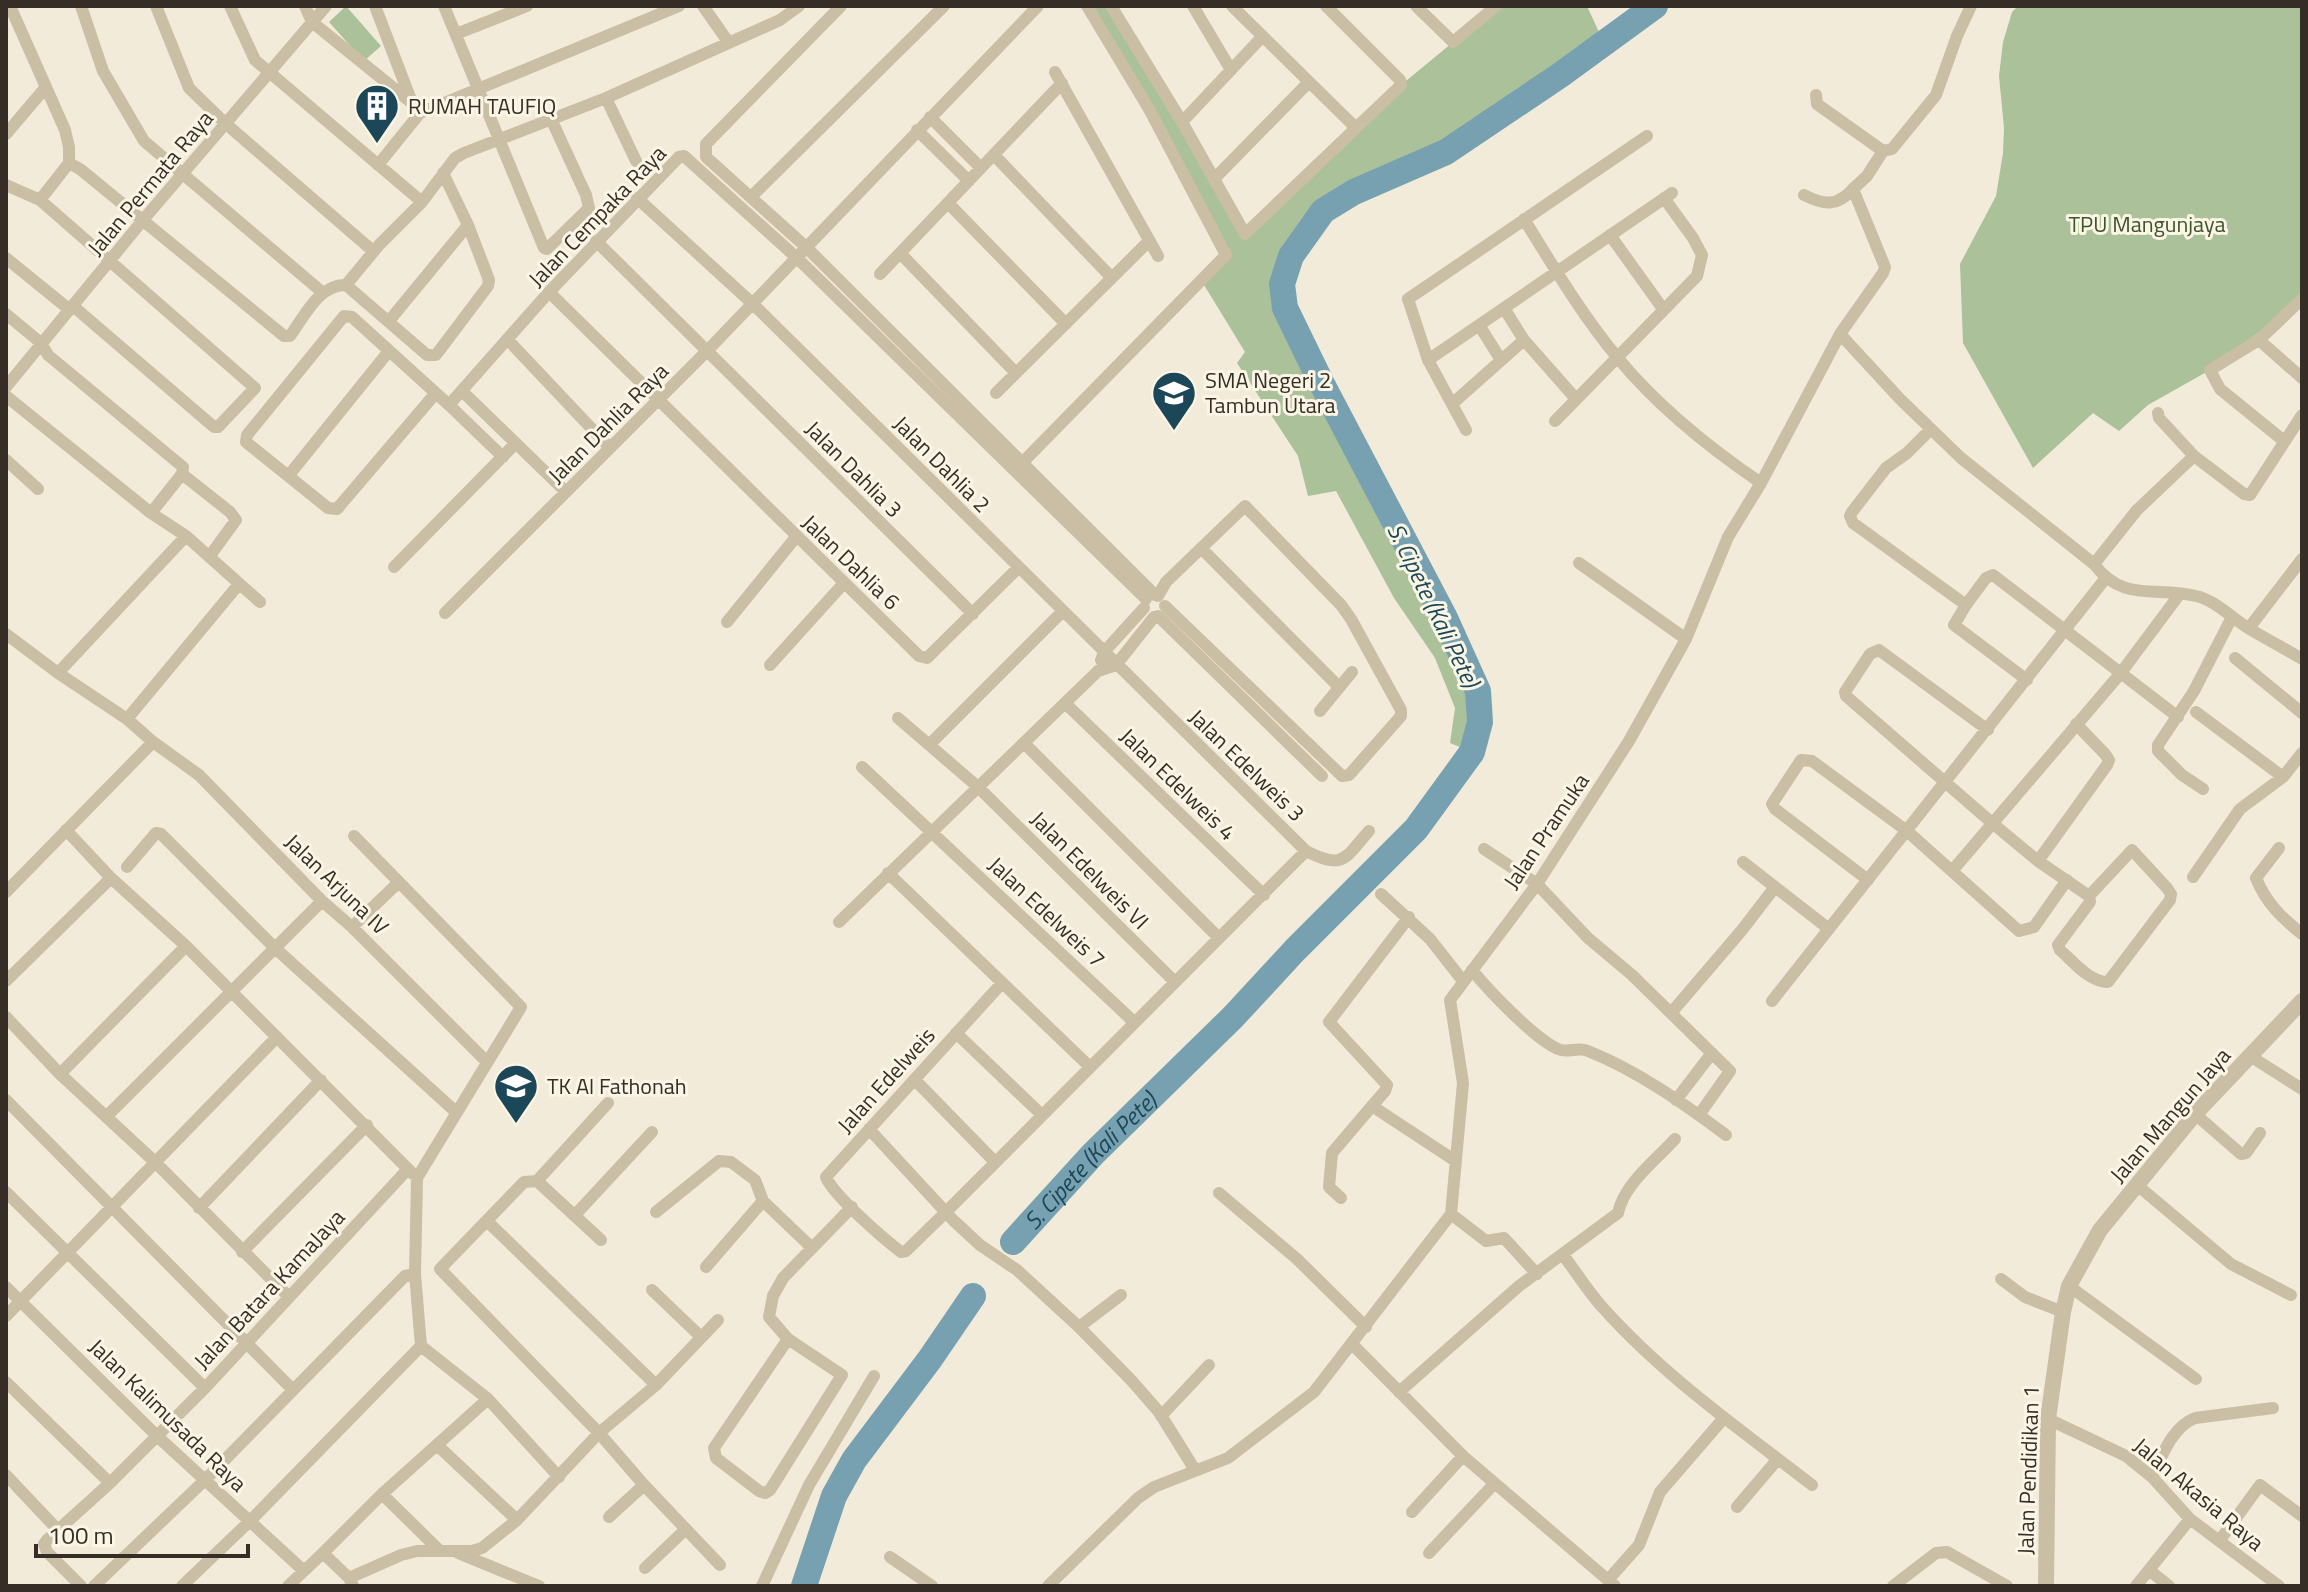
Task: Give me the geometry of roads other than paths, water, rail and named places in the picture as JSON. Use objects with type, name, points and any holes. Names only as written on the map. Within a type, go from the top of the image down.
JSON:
[{"type":"street","points":[[10,6],[65,130],[69,147],[69,163],[40,200]]},
{"type":"street","points":[[81,6],[103,71],[144,141],[322,292]]},
{"type":"street","points":[[156,6],[189,88],[373,251]]},
{"type":"street","points":[[230,6],[249,52],[422,202]]},
{"type":"street","points":[[305,6],[312,22],[416,108]]},
{"type":"street","name":"Jalan Permata Raya","points":[[6,387],[143,220],[326,6]]},
{"type":"street","points":[[375,6],[416,108]]},
{"type":"street","points":[[444,6],[544,248],[550,249],[589,208],[552,121]]},
{"type":"street","points":[[456,34],[527,6]]},
{"type":"street","points":[[378,165],[416,108],[478,87],[679,6]]},
{"type":"street","points":[[703,6],[729,43]]},
{"type":"street","points":[[346,285],[373,251],[422,202],[455,158],[606,98],[780,20],[799,6]]},
{"type":"street","points":[[839,922],[1098,671],[1116,665],[1154,605],[1166,582],[1240,508],[1246,506],[1341,605],[1401,710],[1401,716],[1349,775],[1342,776],[1154,605],[1023,462],[806,247],[706,157],[706,144],[841,6]]},
{"type":"street","points":[[751,197],[944,6]]},
{"type":"street","name":"Jalan Dahlia Raya","points":[[445,613],[753,304],[1038,6]]},
{"type":"street","points":[[1023,462],[1226,255],[1149,109],[1087,6]]},
{"type":"street","points":[[1111,6],[1182,122],[1245,234],[1401,85],[1400,80],[1326,6]]},
{"type":"street","points":[[1193,6],[1231,70]]},
{"type":"street","points":[[1232,6],[1356,128]]},
{"type":"street","points":[[1416,6],[1450,40],[1456,42],[1496,6]]},
{"type":"street","points":[[1804,195],[1819,203],[1833,204],[1845,198],[1867,176],[1883,151],[1892,149],[1936,95],[1971,6]]},
{"type":"street","points":[[1182,122],[1262,37]]},
{"type":"street","points":[[880,274],[994,155],[1058,77],[1158,256]]},
{"type":"street","points":[[1214,179],[1309,82]]},
{"type":"street","points":[[6,134],[46,87]]},
{"type":"street","points":[[1816,95],[1817,104],[1883,151]]},
{"type":"street","points":[[606,98],[636,161]]},
{"type":"street","points":[[930,117],[981,168]]},
{"type":"street","points":[[917,130],[969,181]]},
{"type":"street","points":[[1466,430],[1428,360],[1408,299],[1647,136]]},
{"type":"street","points":[[994,155],[1112,278]]},
{"type":"street","name":"Jalan Cempaka Raya","points":[[449,405],[596,241],[679,157],[684,156],[797,258]]},
{"type":"street","points":[[69,163],[284,336],[290,336],[322,292],[337,284],[346,285],[427,355],[436,355],[488,286],[489,280],[468,225],[443,173]]},
{"type":"street","points":[[6,185],[40,200],[255,386],[230,415],[214,427],[72,308],[6,258]]},
{"type":"street","name":"Jalan Pramuka","points":[[1451,1214],[1463,1083],[1450,1000],[1537,884],[1629,741],[1686,639],[1728,537],[1761,483],[1840,334],[1885,267],[1853,189]]},
{"type":"street","points":[[1428,360],[1668,196],[1702,255],[1697,276],[1555,421]]},
{"type":"street","name":"Jalan Dahlia 2","points":[[637,198],[753,304],[1104,652]]},
{"type":"street","points":[[948,203],[1066,324]]},
{"type":"street","points":[[1524,219],[1616,357],[1715,453],[1761,483]]},
{"type":"street","points":[[389,321],[468,225]]},
{"type":"street","points":[[1610,235],[1663,309]]},
{"type":"street","name":"Jalan Dahlia 3","points":[[596,241],[973,614]]},
{"type":"street","points":[[996,393],[1149,241]]},
{"type":"street","points":[[900,253],[1016,373]]},
{"type":"street","points":[[797,258],[1154,605],[1322,776]]},
{"type":"street","name":"Jalan Dahlia 6","points":[[549,292],[923,658],[927,658],[1018,568]]},
{"type":"street","points":[[2284,441],[2220,389],[2210,370],[2259,340],[2302,299]]},
{"type":"street","points":[[1504,308],[1524,340],[1576,399]]},
{"type":"street","points":[[6,314],[41,343],[48,355],[183,467],[182,474],[151,513]]},
{"type":"street","points":[[435,394],[337,509],[333,510],[246,442],[249,433],[344,316],[348,315],[449,405],[503,457]]},
{"type":"street","points":[[1479,325],[1501,360]]},
{"type":"street","points":[[1840,334],[1931,429],[1995,486],[2094,564],[2105,579],[2135,590],[2192,594],[2205,598],[2302,659]]},
{"type":"street","points":[[508,340],[610,448]]},
{"type":"street","points":[[1452,404],[1524,340]]},
{"type":"street","points":[[2259,340],[2302,378]]},
{"type":"street","points":[[289,475],[389,351]]},
{"type":"street","points":[[463,392],[566,492]]},
{"type":"street","points":[[6,396],[151,513],[186,536],[260,602]]},
{"type":"street","points":[[2158,413],[2159,418],[2194,456],[2244,494],[2250,495],[2302,415]]},
{"type":"street","points":[[230,415],[249,433]]},
{"type":"street","points":[[1931,429],[1907,453],[1886,468],[1852,512],[1850,520],[1966,605]]},
{"type":"street","points":[[394,567],[516,443]]},
{"type":"street","points":[[2094,564],[2137,510],[2194,456]]},
{"type":"street","points":[[6,460],[38,489]]},
{"type":"street","points":[[182,474],[236,520],[209,557]]},
{"type":"street","points":[[58,673],[186,536]]},
{"type":"street","points":[[727,622],[796,537]]},
{"type":"street","points":[[1201,548],[1339,687]]},
{"type":"street","points":[[2249,628],[2302,559]]},
{"type":"street","points":[[1579,563],[1686,639]]},
{"type":"street","points":[[2027,680],[1954,625],[1986,578],[1993,575],[2178,717]]},
{"type":"street","points":[[1772,1001],[2105,579]]},
{"type":"street","points":[[770,665],[844,583]]},
{"type":"street","points":[[127,719],[239,584]]},
{"type":"street","points":[[1952,871],[2120,674],[2179,595]]},
{"type":"street","points":[[1098,671],[1104,652],[1154,605]]},
{"type":"street","points":[[929,745],[1062,612]]},
{"type":"street","points":[[2203,789],[2182,775],[2158,751],[2158,745],[2194,691],[2232,617]]},
{"type":"street","name":"Jalan Arjuna IV","points":[[6,634],[127,719],[199,775],[322,901],[487,1062]]},
{"type":"street","points":[[1988,730],[1879,650],[1870,654],[1846,688],[1846,696],[1991,822],[2038,861],[2089,896],[2090,902],[2058,945],[2094,980],[2105,983],[2170,900],[2171,894],[2132,850],[2089,896]]},
{"type":"street","name":"Jalan Edelweis 3","points":[[852,1207],[901,1252],[906,1251],[1306,851],[1104,652]]},
{"type":"street","points":[[2235,658],[2302,713]]},
{"type":"street","points":[[1320,711],[1352,672]]},
{"type":"street","name":"Jalan Edelweis 4","points":[[1065,703],[1264,895]]},
{"type":"street","points":[[2196,712],[2283,777]]},
{"type":"street","name":"Jalan Edelweis VI","points":[[898,718],[978,787],[1175,982]]},
{"type":"street","points":[[2038,861],[2109,760],[2076,724]]},
{"type":"street","points":[[6,892],[153,742]]},
{"type":"street","points":[[1024,743],[1219,938]]},
{"type":"street","points":[[2193,877],[2240,809],[2283,777],[2302,753]]},
{"type":"street","points":[[1868,880],[1772,804],[1801,760],[1812,761],[1907,831],[2019,931],[2034,927],[2067,880]]},
{"type":"street","name":"Jalan Edelweis 7","points":[[862,767],[1134,1022]]},
{"type":"street","points":[[66,830],[111,878],[186,946],[413,1173],[415,1274],[421,1346],[488,1399],[559,1477]]},
{"type":"street","points":[[1306,851],[1326,861],[1336,862],[1345,857],[1369,831]]},
{"type":"street","points":[[127,867],[156,833],[161,834],[275,948],[456,1112]]},
{"type":"street","points":[[352,927],[399,882],[354,836]]},
{"type":"street","points":[[2279,848],[2256,878],[2280,917],[2302,934]]},
{"type":"street","points":[[1484,849],[1537,884],[1588,938],[1730,1071],[1699,1115]]},
{"type":"street","points":[[1743,862],[1829,929]]},
{"type":"street","points":[[888,873],[1090,1067]]},
{"type":"street","points":[[6,981],[111,878]]},
{"type":"street","name":"Jalan Batara KamaJaya","points":[[58,1530],[205,1388],[289,1297],[413,1173],[456,1112],[521,1007],[399,882]]},
{"type":"street","points":[[1671,1013],[1775,887]]},
{"type":"street","points":[[1381,894],[1430,939],[1463,981]]},
{"type":"street","points":[[106,1117],[322,901]]},
{"type":"street","points":[[1341,1198],[1329,1187],[1332,1153],[1387,1085],[1329,1022],[1409,917]]},
{"type":"street","points":[[60,1074],[186,946]]},
{"type":"street","points":[[1472,970],[1538,1035],[1557,1049],[1585,1049],[1652,1084],[1726,1135]]},
{"type":"street","name":"Jalan Edelweis","points":[[852,1207],[826,1177],[1002,983]]},
{"type":"street","name":"Jalan Mangun Jaya","points":[[2079,1264],[2100,1230],[2195,1114],[2302,1001]]},
{"type":"street","points":[[6,1017],[60,1074],[155,1162],[289,1297]]},
{"type":"street","points":[[956,1033],[1042,1115]]},
{"type":"street","points":[[6,1316],[277,1037]]},
{"type":"street","points":[[1676,1100],[1712,1053]]},
{"type":"street","points":[[2250,1056],[2302,1089]]},
{"type":"street","points":[[199,1208],[321,1080]]},
{"type":"street","points":[[915,1080],[995,1162]]},
{"type":"street","points":[[6,1100],[293,1390]]},
{"type":"street","points":[[608,1103],[537,1181],[524,1182],[440,1269],[599,1433],[720,1565]]},
{"type":"street","points":[[1372,1106],[1454,1160]]},
{"type":"street","points":[[2195,1114],[2239,1153],[2246,1153],[2260,1133]]},
{"type":"street","points":[[242,1252],[367,1125]]},
{"type":"street","points":[[869,1129],[945,1213],[1017,1270],[1131,1380],[1161,1416],[1195,1470]]},
{"type":"street","points":[[575,1215],[652,1132]]},
{"type":"street","points":[[1399,1392],[1519,1286],[1618,1213],[1619,1203],[1627,1191],[1675,1139]]},
{"type":"street","points":[[656,1212],[719,1161],[731,1162],[755,1180],[763,1201],[811,1247]]},
{"type":"street","points":[[537,1181],[601,1240]]},
{"type":"street","points":[[2137,1185],[2231,1264],[2291,1295]]},
{"type":"street","points":[[6,1192],[205,1388]]},
{"type":"street","points":[[1219,1193],[1297,1259],[1366,1327]]},
{"type":"street","points":[[706,1267],[763,1201]]},
{"type":"street","points":[[788,1339],[717,1442],[713,1453],[765,1493],[770,1490],[842,1375],[788,1339],[769,1317],[769,1308],[783,1278],[852,1207]]},
{"type":"street","points":[[1048,1586],[1138,1498],[1154,1487],[1228,1458],[1314,1392],[1451,1214],[1486,1241],[1504,1238],[1537,1274]]},
{"type":"street","points":[[487,1221],[656,1385]]},
{"type":"street","points":[[1563,1255],[1604,1309],[1723,1419],[1812,1485]]},
{"type":"street","name":"Jalan Pendidikan 1","points":[[2046,1586],[2048,1419],[2063,1312],[2069,1286],[2079,1264]]},
{"type":"street","points":[[94,1586],[206,1479],[405,1276],[415,1274]]},
{"type":"street","points":[[2001,1279],[2025,1297],[2063,1312]]},
{"type":"street","points":[[2069,1286],[2196,1379]]},
{"type":"street","name":"Jalan Kalimusada Raya","points":[[6,1287],[157,1436],[304,1571]]},
{"type":"street","points":[[652,1290],[701,1337]]},
{"type":"street","points":[[1079,1327],[1121,1295]]},
{"type":"street","points":[[455,1552],[482,1548],[517,1520],[599,1433],[656,1385],[718,1320]]},
{"type":"street","points":[[1352,1344],[1463,1456],[1611,1583],[1639,1545],[1660,1492],[1723,1419]]},
{"type":"street","points":[[182,1586],[421,1346]]},
{"type":"street","points":[[1161,1416],[1209,1365]]},
{"type":"street","points":[[762,1586],[814,1475],[874,1376]]},
{"type":"street","points":[[6,1382],[110,1483]]},
{"type":"street","points":[[288,1586],[382,1494],[488,1399]]},
{"type":"street","points":[[2152,1477],[2166,1448],[2186,1421],[2273,1408]]},
{"type":"street","name":"Jalan Akasia Raya","points":[[2048,1419],[2110,1447],[2152,1477],[2190,1519],[2279,1586]]},
{"type":"street","points":[[437,1445],[517,1520]]},
{"type":"street","points":[[1412,1512],[1463,1456]]},
{"type":"street","points":[[1737,1507],[1777,1460]]},
{"type":"street","points":[[6,1475],[58,1530],[47,1540],[45,1547],[78,1585]]},
{"type":"street","points":[[1429,1553],[1494,1484]]},
{"type":"street","points":[[609,1517],[644,1485]]},
{"type":"street","points":[[2220,1540],[2260,1485],[2302,1516]]},
{"type":"street","points":[[382,1494],[439,1550]]},
{"type":"street","points":[[2136,1586],[2190,1519]]},
{"type":"street","points":[[645,1568],[686,1529]]},
{"type":"street","points":[[323,1553],[351,1582],[401,1555],[439,1550],[455,1552],[539,1586]]},
{"type":"street","points":[[1893,1586],[1936,1553],[1947,1552],[2007,1586]]},
{"type":"street","points":[[890,1557],[932,1586]]},
{"type":"street","points":[[2149,1570],[2169,1586]]},
{"type":"waterway","name":"S. Cipete (Kali Pete)","points":[[1013,1242],[1093,1154],[1233,1017],[1416,829],[1472,752],[1480,722],[1478,691],[1445,618],[1285,308],[1282,284],[1291,256],[1323,211],[1354,192],[1446,152],[1559,76],[1655,6]]},
{"type":"waterway","name":"S. Cipete (Kali Pete)","points":[[804,1586],[834,1496],[854,1460],[973,1296]]},
{"type":"place","name":"RUMAH TAUFIQ","points":[[377,145]]},
{"type":"place","name":"SMA Negeri 2 Tambun Utara","points":[[1174,432]]},
{"type":"place","name":"TK Al Fathonah","points":[[516,1125]]},
{"type":"park label","name":"TPU Mangunjaya","points":[[2147,224]]}]
